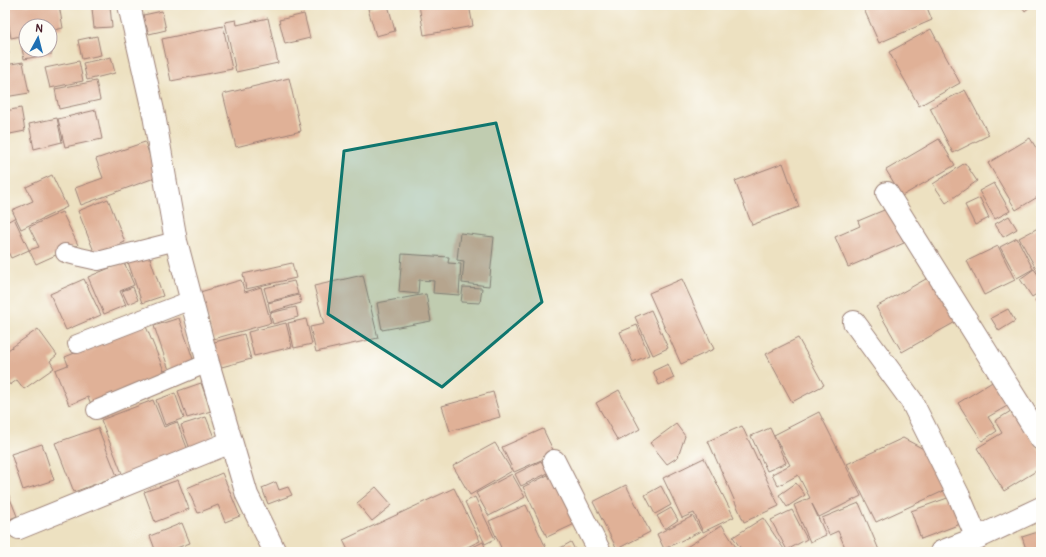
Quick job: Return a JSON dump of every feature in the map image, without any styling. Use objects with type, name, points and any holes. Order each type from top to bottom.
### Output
[{"type":"street","points":[[129,5],[154,115],[176,242],[191,300],[246,495],[275,552]]},
{"type":"street","points":[[887,193],[1041,438]]},
{"type":"street","points":[[854,322],[911,400],[959,496],[977,538]]},
{"type":"street","points":[[19,528],[231,442]]},
{"type":"street","points":[[554,461],[600,552]]},
{"type":"street","points":[[941,552],[977,538],[1041,508]]},
{"type":"lane","points":[[65,252],[98,261],[176,242]]},
{"type":"lane","points":[[77,344],[191,300]]},
{"type":"lane","points":[[96,410],[208,363]]},
{"type":"highlighted area","points":[[496,123],[542,302],[442,387],[328,314],[344,151]]},
{"type":"building","points":[[5,5],[59,5],[63,28],[58,29],[58,18],[18,18],[18,37],[11,38]]},
{"type":"building","points":[[388,5],[395,31],[376,36],[368,9]]},
{"type":"building","points":[[419,5],[469,5],[473,26],[424,35]]},
{"type":"building","points":[[862,5],[926,5],[932,20],[879,43]]},
{"type":"building","points":[[1021,5],[1032,5],[1025,11]]},
{"type":"building","points":[[110,6],[112,27],[94,28],[92,8]]},
{"type":"building","points":[[162,11],[166,30],[149,34],[146,25],[141,26],[139,16]]},
{"type":"building","points":[[304,14],[310,38],[285,44],[279,20]]},
{"type":"building","points":[[268,18],[278,63],[236,72],[225,22],[236,20],[237,25]]},
{"type":"building","points":[[223,26],[232,69],[171,81],[162,39]]},
{"type":"building","points":[[931,29],[960,83],[919,106],[889,52]]},
{"type":"building","points":[[5,33],[9,54],[5,54]]},
{"type":"building","points":[[97,36],[101,55],[82,59],[78,40]]},
{"type":"building","points":[[111,57],[115,73],[87,80],[83,63]]},
{"type":"building","points":[[79,61],[83,81],[50,88],[45,68]]},
{"type":"building","points":[[23,62],[29,93],[5,97],[5,65]]},
{"type":"building","points":[[289,78],[301,131],[236,147],[223,94]]},
{"type":"building","points":[[96,81],[100,100],[59,109],[55,89]]},
{"type":"building","points":[[965,90],[989,135],[953,153],[930,108]]},
{"type":"building","points":[[21,108],[25,131],[5,135],[5,111]]},
{"type":"building","points":[[96,110],[102,139],[65,147],[58,119]]},
{"type":"building","points":[[57,118],[62,142],[34,149],[29,124]]},
{"type":"building","points":[[1030,138],[1041,156],[1041,195],[1016,210],[988,163]]},
{"type":"building","points":[[939,139],[955,165],[902,196],[886,170]]},
{"type":"building","points":[[145,142],[157,177],[81,205],[75,188],[103,178],[96,159]]},
{"type":"building","points":[[783,163],[799,207],[752,225],[735,181]]},
{"type":"building","points":[[965,163],[977,181],[946,203],[933,184]]},
{"type":"building","points":[[52,175],[67,207],[21,229],[12,210],[33,201],[26,187]]},
{"type":"building","points":[[994,183],[1010,211],[995,219],[979,191]]},
{"type":"building","points":[[980,198],[989,218],[975,225],[965,205]]},
{"type":"building","points":[[108,199],[125,242],[95,254],[78,211]]},
{"type":"building","points":[[889,208],[904,243],[848,267],[835,237],[860,226],[858,221]]},
{"type":"building","points":[[62,212],[78,245],[36,264],[29,250],[39,247],[29,227]]},
{"type":"building","points":[[1009,216],[1017,229],[1003,237],[995,224]]},
{"type":"building","points":[[14,218],[29,250],[11,258],[5,246],[5,223]]},
{"type":"building","points":[[1038,228],[1041,234],[1041,271],[1038,272],[1019,238]]},
{"type":"building","points":[[460,233],[494,237],[489,286],[462,283],[464,261],[457,260]]},
{"type":"building","points":[[1017,238],[1033,269],[1017,278],[1000,247]]},
{"type":"building","points":[[998,246],[1015,280],[984,295],[967,261]]},
{"type":"building","points":[[402,254],[449,257],[448,263],[461,264],[459,295],[433,293],[434,281],[419,280],[418,294],[399,292]]},
{"type":"building","points":[[149,255],[163,296],[142,303],[128,262]]},
{"type":"building","points":[[124,262],[134,285],[120,291],[126,305],[104,314],[88,277]]},
{"type":"building","points":[[292,263],[296,278],[246,289],[243,274]]},
{"type":"building","points":[[1034,269],[1039,276],[1041,275],[1041,291],[1032,297],[1020,279]]},
{"type":"building","points":[[363,275],[378,338],[316,352],[310,327],[324,324],[314,286]]},
{"type":"building","points":[[933,275],[959,320],[902,352],[876,307]]},
{"type":"building","points":[[84,279],[101,315],[66,330],[50,294]]},
{"type":"building","points":[[682,279],[714,349],[681,364],[649,293]]},
{"type":"building","points":[[241,280],[245,292],[261,287],[271,323],[213,339],[200,292]]},
{"type":"building","points":[[294,281],[298,294],[268,302],[264,288]]},
{"type":"building","points":[[133,287],[138,300],[128,304],[122,291]]},
{"type":"building","points":[[463,287],[482,288],[480,303],[461,302]]},
{"type":"building","points":[[426,294],[431,321],[382,330],[377,303]]},
{"type":"building","points":[[299,295],[301,303],[270,312],[268,303]]},
{"type":"building","points":[[1041,296],[1041,309],[1035,300]]},
{"type":"building","points":[[296,307],[298,317],[273,324],[270,313]]},
{"type":"building","points":[[1008,309],[1015,321],[999,331],[991,318]]},
{"type":"building","points":[[651,310],[668,348],[653,355],[635,317]]},
{"type":"building","points":[[179,318],[194,362],[169,370],[154,326]]},
{"type":"building","points":[[306,319],[312,344],[294,348],[288,323]]},
{"type":"building","points":[[286,323],[292,347],[254,356],[248,332]]},
{"type":"building","points":[[145,324],[165,373],[91,404],[88,397],[69,405],[55,370],[68,365],[65,357]]},
{"type":"building","points":[[637,325],[649,355],[633,362],[620,332]]},
{"type":"building","points":[[38,329],[57,355],[50,361],[54,368],[24,389],[17,380],[10,385],[5,378],[5,352]]},
{"type":"building","points":[[244,334],[251,359],[218,368],[211,343]]},
{"type":"building","points":[[798,338],[824,385],[792,402],[766,354]]},
{"type":"building","points":[[668,364],[674,378],[659,385],[653,371]]},
{"type":"building","points":[[994,381],[1009,405],[988,417],[997,431],[982,441],[958,403]]},
{"type":"building","points":[[201,383],[211,411],[187,418],[178,391]]},
{"type":"building","points":[[619,390],[640,429],[618,441],[596,403]]},
{"type":"building","points":[[493,392],[500,417],[450,431],[442,406]]},
{"type":"building","points":[[175,393],[184,418],[165,425],[156,400]]},
{"type":"building","points":[[153,400],[164,427],[177,422],[188,450],[123,476],[101,420]]},
{"type":"building","points":[[1014,409],[1041,453],[1041,468],[1004,491],[977,448],[1002,433],[995,421]]},
{"type":"building","points":[[819,412],[861,496],[819,517],[812,504],[826,535],[810,542],[794,505],[810,498],[798,475],[778,486],[772,474],[790,465],[774,435]]},
{"type":"building","points":[[206,417],[215,440],[190,449],[181,425]]},
{"type":"building","points":[[676,424],[685,436],[678,457],[667,464],[650,443]]},
{"type":"building","points":[[742,426],[779,506],[744,522],[708,441]]},
{"type":"building","points":[[98,428],[117,476],[74,492],[55,443]]},
{"type":"building","points":[[770,428],[786,463],[767,471],[751,436]]},
{"type":"building","points":[[543,429],[555,454],[514,472],[502,447]]},
{"type":"building","points":[[903,438],[931,453],[948,489],[876,522],[847,464]]},
{"type":"building","points":[[495,443],[512,471],[470,495],[453,466]]},
{"type":"building","points":[[42,444],[54,480],[23,490],[11,454]]},
{"type":"building","points":[[704,458],[734,517],[703,532],[694,513],[682,518],[663,478]]},
{"type":"building","points":[[541,461],[548,473],[521,486],[515,474]]},
{"type":"building","points":[[554,472],[579,522],[547,537],[523,487]]},
{"type":"building","points":[[222,473],[240,516],[225,522],[218,505],[198,513],[187,488]]},
{"type":"building","points":[[512,474],[525,497],[489,516],[476,493]]},
{"type":"building","points":[[178,480],[189,509],[155,522],[144,492]]},
{"type":"building","points":[[276,482],[279,490],[288,487],[292,495],[268,504],[262,488]]},
{"type":"building","points":[[796,483],[805,495],[787,507],[779,495]]},
{"type":"building","points":[[626,485],[650,532],[617,549],[593,502]]},
{"type":"building","points":[[5,486],[17,516],[5,521]]},
{"type":"building","points":[[661,486],[671,505],[655,514],[645,495]]},
{"type":"building","points":[[376,487],[392,505],[372,521],[357,503]]},
{"type":"building","points":[[454,488],[480,541],[457,552],[349,552],[343,540]]},
{"type":"building","points":[[953,496],[963,523],[921,539],[911,511]]},
{"type":"building","points":[[475,497],[495,539],[485,544],[465,502]]},
{"type":"building","points":[[859,503],[879,550],[874,552],[847,552],[838,531],[829,535],[822,518]]},
{"type":"building","points":[[526,505],[547,550],[543,552],[503,552],[489,521]]},
{"type":"building","points":[[671,508],[678,520],[665,529],[657,516]]},
{"type":"building","points":[[792,510],[807,539],[787,550],[771,520]]},
{"type":"building","points":[[693,516],[701,531],[664,549],[657,534]]},
{"type":"building","points":[[763,518],[786,552],[743,552],[733,537]]},
{"type":"building","points":[[182,523],[190,543],[166,552],[156,552],[150,536]]},
{"type":"building","points":[[722,525],[739,552],[687,552],[685,548]]},
{"type":"building","points":[[1041,531],[1041,552],[1027,552],[1022,537]]},
{"type":"building","points":[[483,542],[487,552],[463,552]]},
{"type":"building","points":[[571,542],[576,552],[555,552],[555,551]]}]
